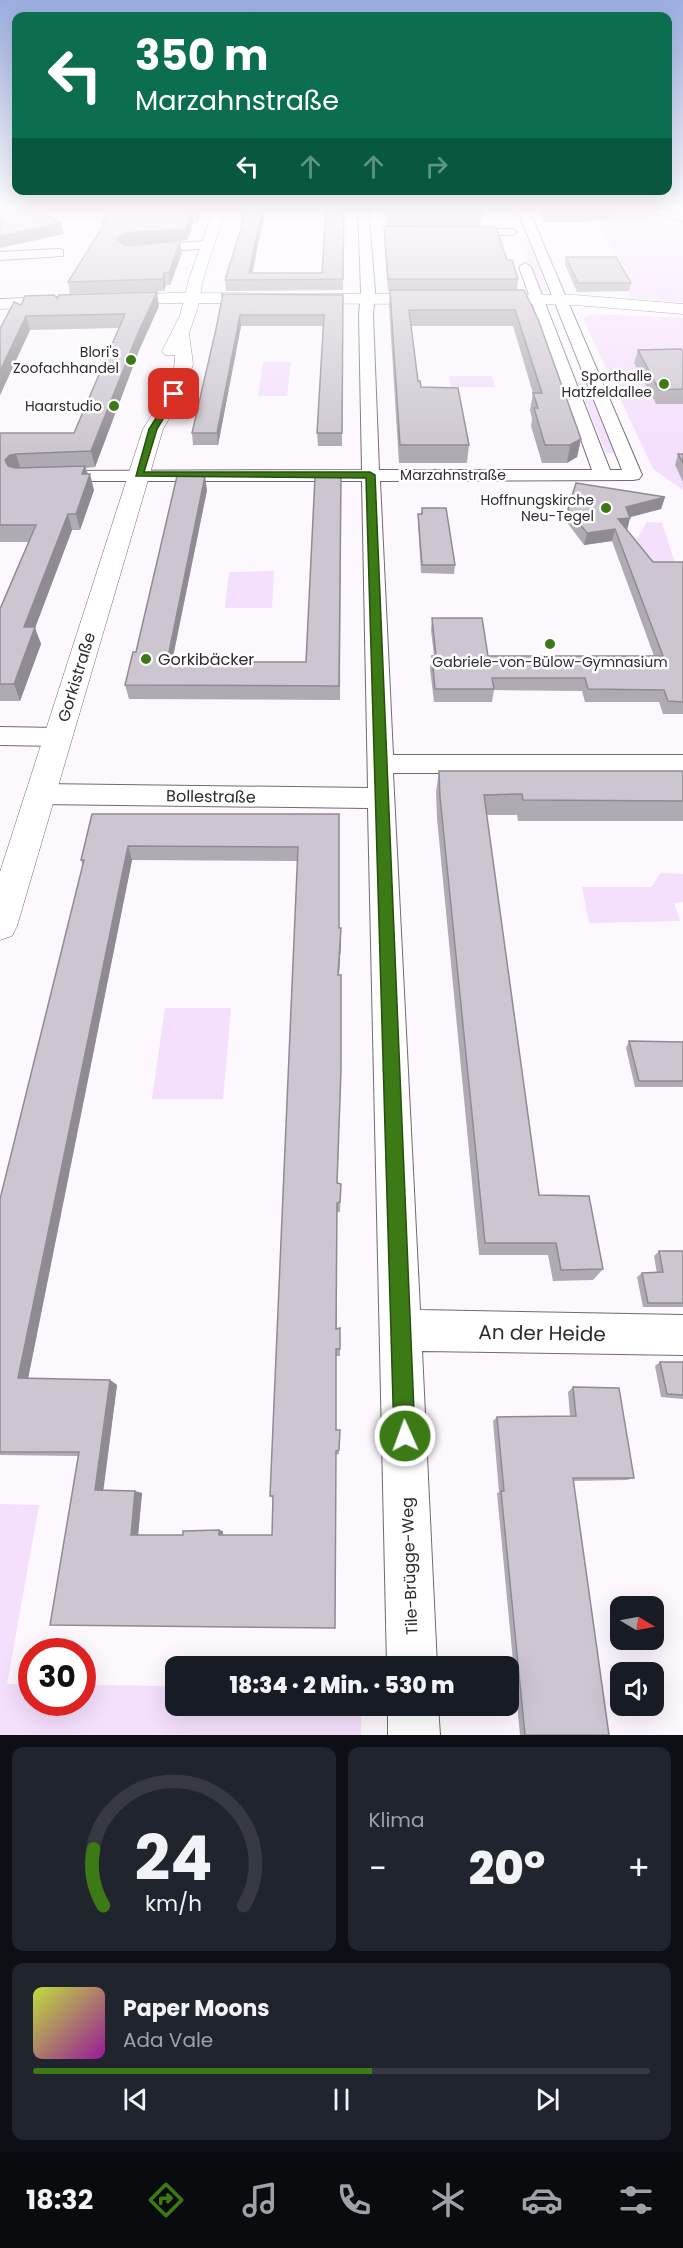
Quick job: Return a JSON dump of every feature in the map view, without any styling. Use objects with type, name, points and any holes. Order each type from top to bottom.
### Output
[{"type":"main road","name":"Gorkistraße","points":[[163,363],[182,334],[196,287]]},
{"type":"main road","points":[[473,304],[561,303],[683,310]]},
{"type":"main road","points":[[0,304],[446,304]]},
{"type":"main road","points":[[0,312],[191,304]]},
{"type":"main road","name":"Gorkistraße","points":[[0,926],[153,429],[174,394],[184,364],[182,334]]},
{"type":"main road","name":"Gorkistraße","points":[[152,400],[153,429]]},
{"type":"street","name":"Tile-Brügge-Weg","points":[[368,287],[366,304],[370,475],[402,1330],[412,1656]]},
{"type":"street","points":[[533,287],[603,475]]},
{"type":"street","points":[[554,287],[561,303]]},
{"type":"street","name":"Marzahnstraße","points":[[33,476],[139,474],[633,475],[561,303]]},
{"type":"street","points":[[0,736],[58,737]]},
{"type":"street","points":[[380,764],[683,764]]},
{"type":"street","name":"Bollestraße","points":[[40,794],[382,798]]},
{"type":"street","name":"An der Heide","points":[[402,1330],[683,1335]]},
{"type":"street","points":[[413,1716],[414,1735]]},
{"type":"shaded area","points":[[538,287],[546,287],[548,292],[540,292]]},
{"type":"shaded area","points":[[628,287],[683,287],[683,302],[629,298]]},
{"type":"shaded area","points":[[590,314],[683,318],[683,490],[653,469],[583,319]]},
{"type":"shaded area","points":[[263,362],[291,362],[287,396],[258,396]]},
{"type":"shaded area","points":[[449,376],[492,376],[495,387],[451,387]]},
{"type":"shaded area","points":[[589,381],[618,453],[606,453],[577,382]]},
{"type":"shaded area","points":[[647,522],[662,523],[678,572],[630,571],[629,552]]},
{"type":"shaded area","points":[[274,571],[272,608],[225,608],[229,572]]},
{"type":"shaded area","points":[[661,873],[683,874],[683,902],[674,903],[680,921],[589,923],[582,887],[651,887]]},
{"type":"shaded area","points":[[165,1008],[231,1008],[223,1099],[152,1099]]},
{"type":"shaded area","points":[[0,1504],[39,1505],[7,1684],[18,1684],[18,1716],[96,1716],[96,1685],[165,1686],[165,1716],[361,1716],[361,1735],[0,1735]]},
{"type":"building","points":[[390,290],[524,290],[538,319],[581,439],[570,445],[545,445],[534,408],[538,408],[533,393],[542,393],[515,310],[409,310],[418,381],[421,387],[458,388],[469,445],[400,445]]},
{"type":"building","points":[[157,292],[138,333],[91,451],[16,454],[10,455],[5,460],[8,466],[16,468],[85,466],[82,474],[90,474],[76,514],[68,514],[24,627],[35,627],[14,684],[0,684],[0,609],[36,525],[0,525],[0,433],[74,433],[125,314],[26,316],[0,371],[0,329],[14,302],[21,305],[25,296],[54,295],[57,298],[59,295]]},
{"type":"building","points":[[223,294],[343,295],[342,433],[317,433],[324,315],[240,315],[217,433],[192,433]]},
{"type":"building","points":[[681,349],[683,351],[683,389],[659,390],[638,350]]},
{"type":"building","points":[[177,476],[205,476],[167,662],[306,662],[315,477],[341,477],[339,686],[125,685],[133,652],[136,652]]},
{"type":"building","points":[[576,483],[665,497],[626,507],[630,518],[618,519],[653,562],[683,562],[683,702],[668,701],[664,690],[588,689],[585,678],[492,678],[494,689],[435,689],[432,656],[436,656],[432,618],[482,618],[488,656],[663,656],[615,529],[587,533],[568,509]]},
{"type":"building","points":[[422,508],[446,508],[455,565],[422,565],[418,514],[422,514]]},
{"type":"building","points":[[439,771],[683,771],[683,801],[523,800],[522,794],[484,795],[539,1195],[589,1196],[603,1269],[561,1270],[556,1243],[485,1243]]},
{"type":"building","points":[[92,814],[339,814],[339,928],[341,928],[338,975],[341,975],[341,1070],[337,1183],[341,1184],[340,1202],[337,1203],[336,1329],[340,1328],[340,1349],[336,1349],[336,1430],[340,1430],[339,1450],[336,1451],[335,1628],[50,1625],[79,1452],[0,1452],[0,1199],[84,860],[81,860]],"holes":[[[128,846],[298,847],[270,1496],[273,1496],[272,1535],[219,1535],[219,1530],[183,1531],[183,1535],[131,1535],[135,1491],[95,1490],[110,1380],[18,1378]]]},
{"type":"building","points":[[629,1041],[683,1042],[683,1081],[639,1081]]},
{"type":"building","points":[[659,1251],[683,1251],[683,1303],[648,1303],[642,1273],[663,1272]]},
{"type":"building","points":[[660,1362],[683,1362],[683,1395],[667,1394]]},
{"type":"building","points":[[573,1387],[619,1388],[634,1478],[573,1478],[609,1735],[525,1735],[501,1491],[504,1491],[497,1417],[576,1416]]},
{"type":"place","name":"Blori's Zoofachhandel","points":[[131,360]]},
{"type":"place","name":"Sporthalle Hatzfeldallee","points":[[664,384]]},
{"type":"place","name":"Haarstudio","points":[[114,406]]},
{"type":"place","name":"Hoffnungskirche Neu-Tegel","points":[[606,508]]},
{"type":"place","name":"Gabriele-von-Bülow-Gymnasium","points":[[550,644]]},
{"type":"place","name":"Gorkibäcker","points":[[146,659]]},
{"type":"route","points":[[174,394],[153,429],[139,474],[370,475],[405,1436]]}]
